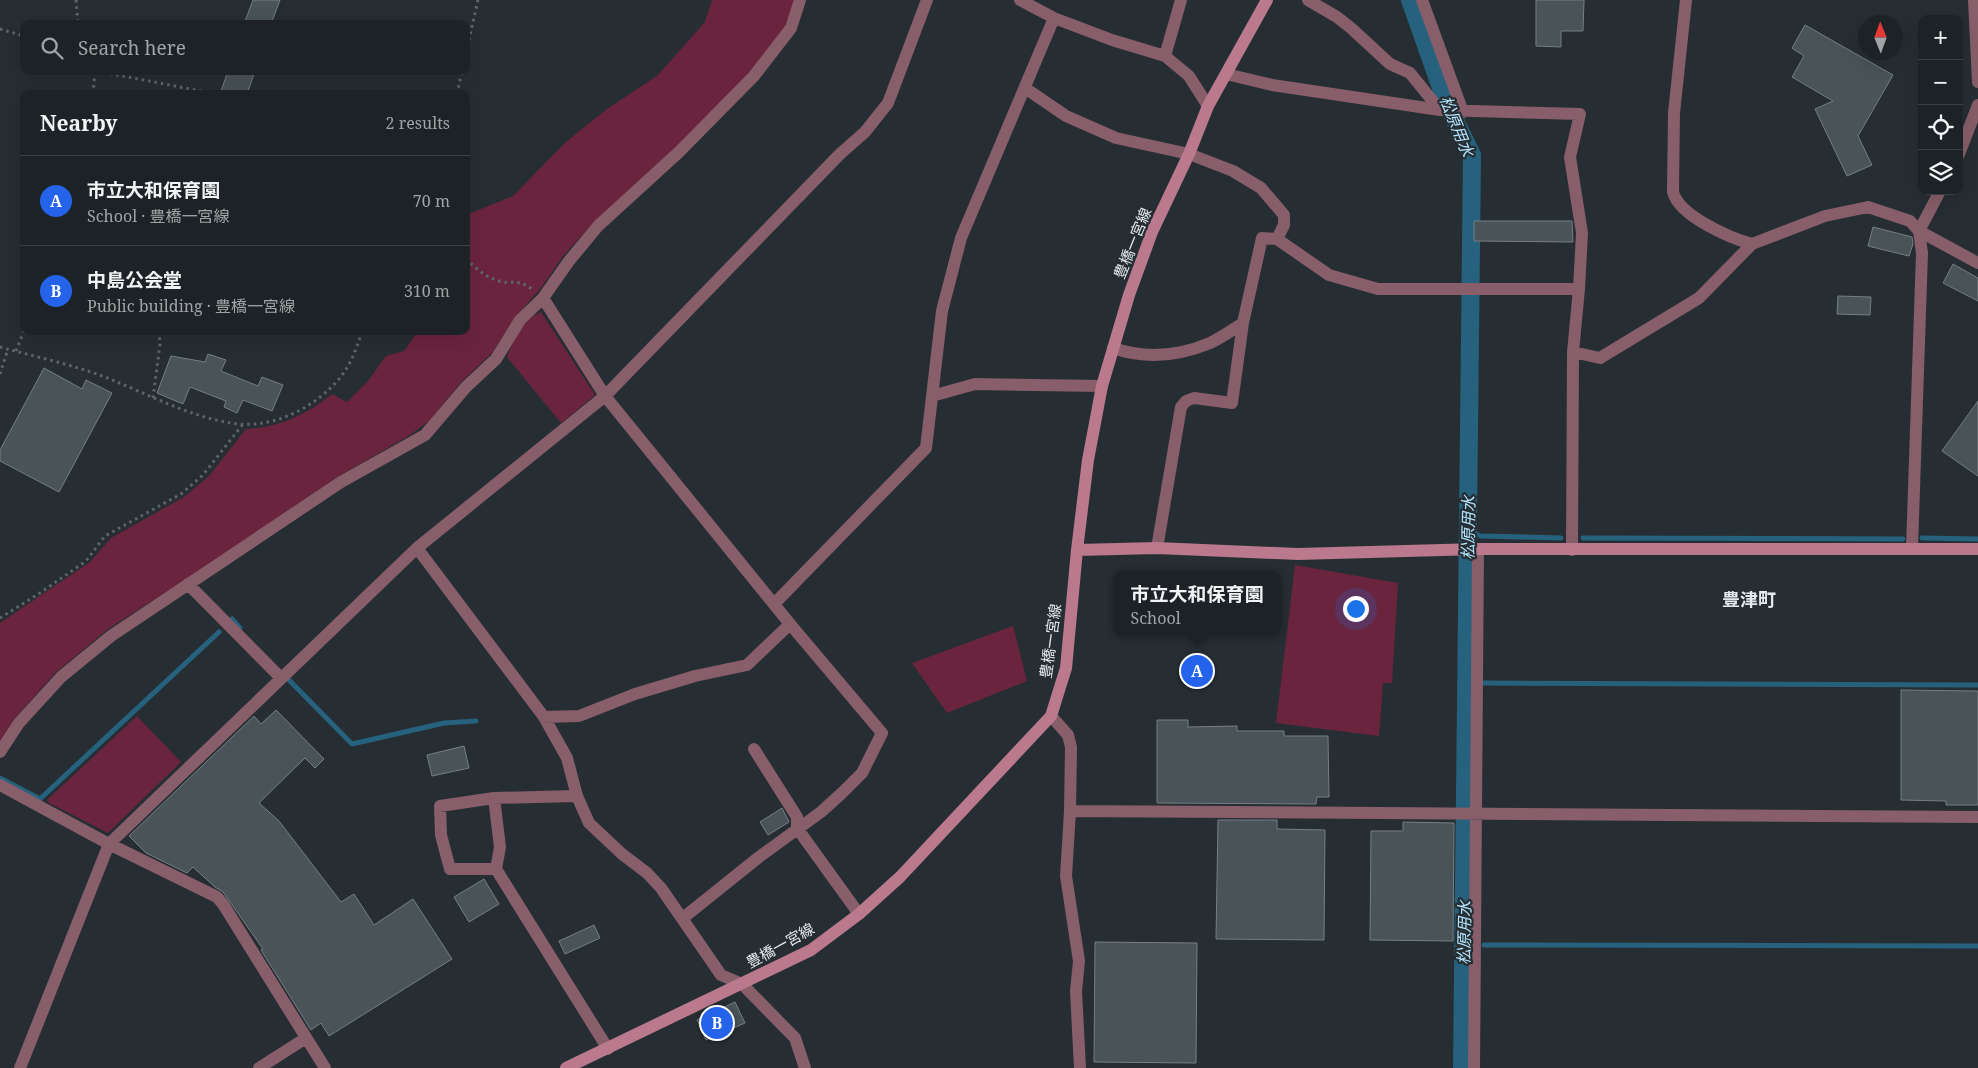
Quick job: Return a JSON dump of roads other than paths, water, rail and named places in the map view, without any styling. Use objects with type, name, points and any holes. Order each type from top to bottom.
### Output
[{"type":"main road","name":"豊橋一宮線","points":[[566,1068],[810,950],[859,914],[900,877],[1051,716],[1066,668],[1088,460],[1102,386],[1113,348],[1152,232],[1189,154],[1208,106],[1268,0]]},
{"type":"main road","points":[[1077,550],[1157,548],[1298,554],[1478,549],[1978,549]]},
{"type":"street","points":[[0,752],[19,723],[61,677],[111,636],[341,482],[425,435],[466,387],[496,359],[520,320],[543,298],[569,261],[598,226],[679,152],[754,76],[791,28],[800,0]]},
{"type":"street","points":[[20,1068],[109,844],[417,548],[605,396],[840,154],[871,125],[888,104],[927,0]]},
{"type":"street","points":[[1020,0],[1054,18],[1112,40],[1165,56],[1189,76],[1208,106]]},
{"type":"street","points":[[1165,56],[1181,0]]},
{"type":"street","points":[[1308,0],[1352,28],[1390,64],[1410,73],[1441,110]]},
{"type":"street","points":[[1422,0],[1462,112]]},
{"type":"street","points":[[1686,0],[1674,113],[1673,192],[1675,200],[1715,230],[1736,240],[1752,244]]},
{"type":"street","points":[[1974,0],[1978,82]]},
{"type":"street","points":[[775,603],[926,448],[942,311],[961,238],[1054,18]]},
{"type":"street","points":[[1226,74],[1272,85],[1441,110],[1580,114],[1570,157],[1582,233],[1580,289],[1573,352],[1572,550]]},
{"type":"street","points":[[1025,88],[1066,116],[1116,138],[1189,154],[1233,171],[1261,188],[1284,216],[1284,225],[1277,239]]},
{"type":"street","points":[[1961,150],[1978,105]]},
{"type":"street","points":[[1912,548],[1922,253],[1919,231],[1938,195]]},
{"type":"street","points":[[1573,352],[1600,358],[1699,298],[1752,244],[1825,216],[1868,208],[1910,221],[1919,231],[1978,263]]},
{"type":"street","points":[[1157,548],[1182,407],[1186,401],[1194,398],[1232,403],[1244,323],[1262,238],[1277,239],[1329,275],[1378,289],[1580,289]]},
{"type":"street","points":[[543,298],[605,396],[775,603],[790,624],[882,733],[862,773],[821,812],[797,828],[683,918]]},
{"type":"street","points":[[1113,348],[1130,354],[1157,356],[1184,352],[1210,343],[1244,323]]},
{"type":"street","points":[[932,396],[975,384],[1102,386]]},
{"type":"street","points":[[417,548],[544,717],[567,758],[577,796],[589,823],[610,844],[647,873],[661,888],[721,975],[742,984],[795,1038],[805,1068]]},
{"type":"street","points":[[1474,1068],[1478,549]]},
{"type":"street","points":[[188,584],[281,678]]},
{"type":"street","points":[[544,717],[579,716],[635,694],[695,676],[746,665],[790,624]]},
{"type":"street","points":[[1051,716],[1068,734],[1071,747],[1066,876],[1079,961],[1076,991],[1080,1068]]},
{"type":"street","points":[[754,749],[797,817],[797,828],[859,914]]},
{"type":"street","points":[[0,785],[109,844],[217,898],[223,904],[325,1068]]},
{"type":"street","points":[[496,869],[450,868],[441,835],[440,806],[494,798],[577,796]]},
{"type":"street","points":[[494,798],[500,847],[496,869],[608,1049]]},
{"type":"street","points":[[1070,811],[1978,816]]},
{"type":"street","points":[[259,1068],[306,1038]]},
{"type":"waterway","name":"松原用水","points":[[1410,0],[1446,102],[1472,155],[1462,1068]]},
{"type":"waterway","points":[[1467,531],[1481,536],[1561,538]]},
{"type":"waterway","points":[[1583,538],[1903,539]]},
{"type":"waterway","points":[[1922,538],[1978,539]]},
{"type":"waterway","points":[[232,619],[240,628]]},
{"type":"waterway","points":[[0,778],[40,799],[219,632]]},
{"type":"waterway","points":[[285,676],[352,744],[444,723],[476,721]]},
{"type":"waterway","points":[[1484,683],[1978,685]]},
{"type":"waterway","points":[[1484,945],[1978,946]]},
{"type":"place","name":"市立大和保育園","points":[[1197,671]]},
{"type":"place","name":"中島公会堂","points":[[717,1023]]},
{"type":"district","name":"豊津町","points":[[1749,599]]}]
